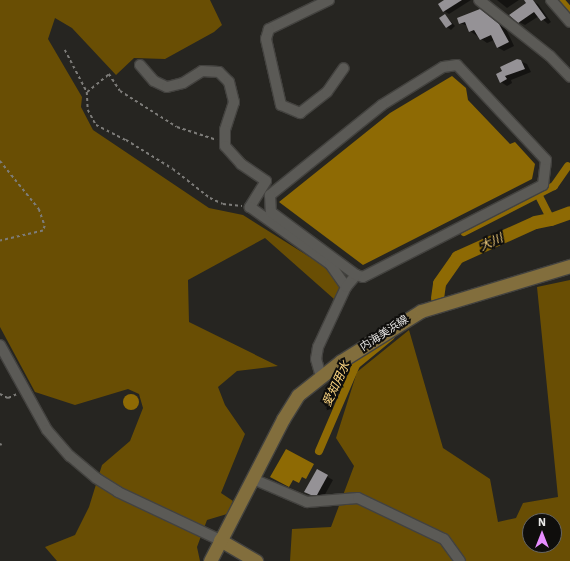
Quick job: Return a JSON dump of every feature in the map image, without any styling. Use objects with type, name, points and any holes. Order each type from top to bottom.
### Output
[{"type":"main road","name":"内海美浜線","points":[[210,561],[283,418],[298,395],[321,376],[403,319],[420,311],[570,266]]},
{"type":"main road","points":[[220,540],[256,561]]},
{"type":"street","points":[[329,0],[269,28],[266,39],[281,105],[300,113],[327,92],[344,68]]},
{"type":"street","points":[[479,0],[550,56],[570,77]]},
{"type":"street","points":[[551,0],[570,22]]},
{"type":"street","points":[[140,65],[154,81],[167,87],[183,83],[202,72],[219,72],[229,82],[234,102],[225,130],[225,146],[241,164],[266,181],[250,207],[330,264],[346,288]]},
{"type":"street","points":[[456,65],[546,160],[543,185],[363,277],[356,275],[271,212],[270,195],[382,105],[443,67],[456,65]]},
{"type":"street","points":[[321,376],[316,359],[318,347],[346,288],[356,275]]},
{"type":"street","points":[[0,345],[47,430],[70,456],[96,478],[118,492],[220,540]]},
{"type":"street","points":[[253,478],[307,502],[358,498],[444,539],[460,561]]},
{"type":"path","points":[[65,50],[86,92],[88,110],[96,125],[126,140],[173,169],[210,198],[223,204],[250,207]]},
{"type":"path","points":[[86,92],[109,74],[120,91],[178,127],[217,140],[225,146]]},
{"type":"path","points":[[0,161],[38,209],[45,226],[43,231],[0,241]]},
{"type":"path","points":[[0,394],[8,398],[24,390]]},
{"type":"shaded area","points":[[0,0],[210,0],[222,25],[214,32],[165,59],[134,58],[116,75],[72,28],[55,18],[48,39],[82,97],[81,107],[93,130],[209,208],[243,215],[324,266],[341,287],[334,299],[265,238],[188,280],[189,322],[278,366],[237,371],[218,387],[225,405],[245,434],[221,493],[233,501],[227,514],[207,520],[197,547],[200,561],[57,561],[45,547],[75,535],[89,507],[102,465],[130,441],[143,408],[139,394],[128,389],[75,405],[35,392],[0,327]]},
{"type":"shaded area","points":[[452,76],[466,88],[468,100],[510,144],[515,142],[535,164],[532,179],[363,265],[279,202],[390,113]]},
{"type":"shaded area","points":[[570,280],[570,561],[290,561],[292,529],[331,527],[354,466],[336,438],[357,372],[409,330],[443,448],[490,479],[498,522],[516,518],[523,503],[558,497],[537,287]]},
{"type":"shaded area","points":[[131,394],[137,396],[139,402],[137,408],[131,410],[125,408],[123,402],[125,396]]},
{"type":"shaded area","points":[[286,449],[314,464],[306,479],[302,477],[299,483],[293,480],[289,487],[270,477]]},
{"type":"building","points":[[444,0],[462,0],[443,12],[438,4]]},
{"type":"building","points":[[524,0],[533,0],[546,18],[541,21],[534,12],[518,23],[509,15],[526,3]]},
{"type":"building","points":[[480,9],[499,24],[509,42],[497,48],[491,35],[480,40],[474,30],[469,32],[465,22],[459,24],[457,18]]},
{"type":"building","points":[[445,14],[452,24],[446,28],[439,18]]},
{"type":"building","points":[[517,59],[521,60],[525,69],[505,76],[507,79],[500,83],[496,74],[502,71],[500,67]]},
{"type":"building","points":[[317,469],[328,475],[317,495],[311,495],[304,492]]},
{"type":"waterway","name":"愛知用水","points":[[560,0],[570,11]]},
{"type":"waterway","name":"愛知用水","points":[[464,232],[554,186],[568,166]]},
{"type":"waterway","name":"愛知用水","points":[[538,194],[551,219]]},
{"type":"waterway","name":"大川","points":[[437,298],[439,283],[457,257],[535,222],[551,219],[570,212]]},
{"type":"waterway","name":"愛知用水","points":[[319,451],[356,365],[391,336]]}]
